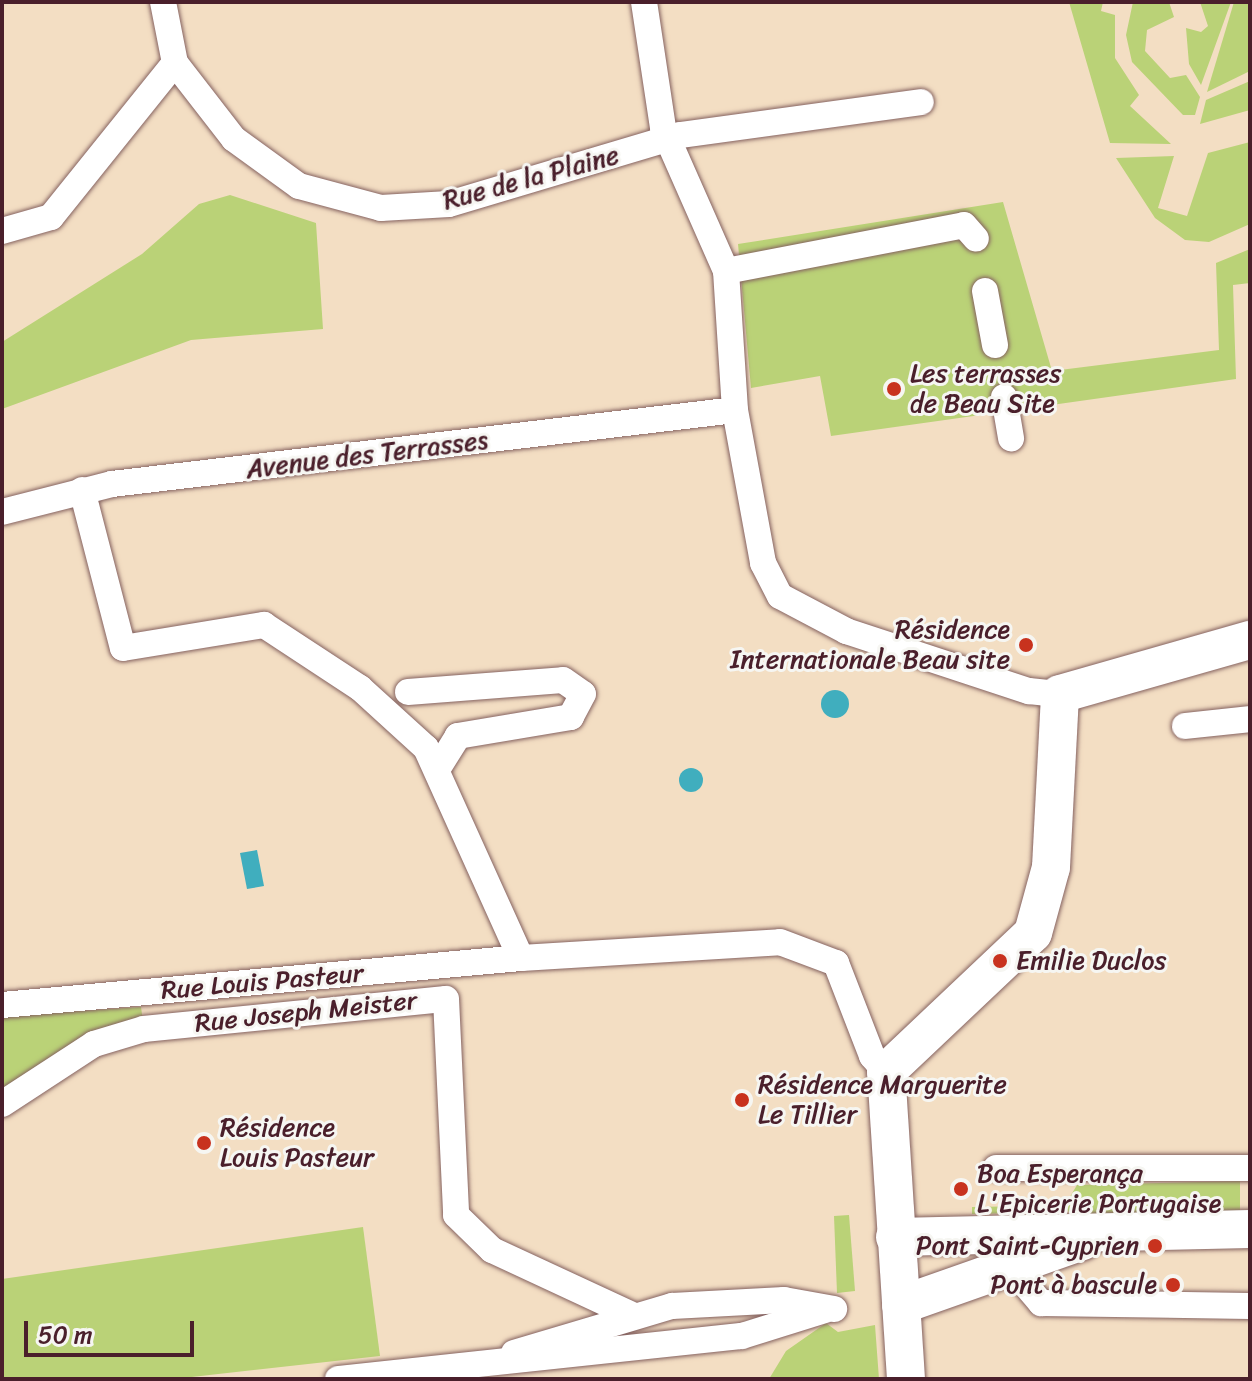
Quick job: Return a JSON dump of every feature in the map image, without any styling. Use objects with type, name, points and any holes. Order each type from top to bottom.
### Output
[{"type":"street","name":"Rue de la Plaine","points":[[163,2],[175,63],[234,139],[265,166],[339,201],[381,208],[449,204],[669,138],[921,102]]},
{"type":"street","points":[[644,2],[647,56],[669,138],[726,271],[735,410],[763,563],[788,603],[846,631],[1029,691],[1060,694],[1250,640]]},
{"type":"street","points":[[2,231],[38,224],[57,211],[175,63]]},
{"type":"street","points":[[726,271],[964,225],[976,239]]},
{"type":"street","points":[[985,291],[995,345]]},
{"type":"street","points":[[1004,397],[1011,438]]},
{"type":"street","name":"Avenue des Terrasses","points":[[2,512],[82,490],[735,410]]},
{"type":"street","points":[[82,490],[123,648],[264,625],[360,688],[431,758],[521,958]]},
{"type":"street","points":[[408,692],[563,680],[583,694],[571,717],[458,736],[431,758]]},
{"type":"street","points":[[906,1379],[886,1072],[1033,933],[1051,867],[1060,694]]},
{"type":"street","points":[[1185,726],[1249,717]]},
{"type":"street","name":"Rue Louis Pasteur","points":[[2,1005],[521,958],[802,946],[845,976],[872,1056],[886,1072]]},
{"type":"street","name":"Rue Joseph Meister","points":[[2,1104],[94,1044],[144,1029],[446,999],[456,1215],[492,1250],[634,1316]]},
{"type":"street","points":[[996,1168],[1250,1168]]},
{"type":"street","points":[[901,1305],[1007,1251],[1113,1230],[1250,1229]]},
{"type":"street","points":[[895,1237],[1007,1251],[1041,1303],[1072,1308],[1250,1306]]},
{"type":"street","points":[[338,1379],[742,1336],[831,1309],[768,1300],[634,1316],[483,1363]]},
{"type":"green space","points":[[1069,2],[1103,2],[1101,11],[1115,15],[1115,58],[1139,95],[1130,106],[1171,144],[1110,143]]},
{"type":"green space","points":[[1133,2],[1169,2],[1174,17],[1147,30],[1145,51],[1170,78],[1186,75],[1200,97],[1195,115],[1183,115],[1132,62],[1126,35]]},
{"type":"green space","points":[[1200,2],[1231,2],[1201,85],[1189,64],[1186,28],[1201,32],[1208,26]]},
{"type":"green space","points":[[1234,2],[1250,2],[1250,71],[1207,92]]},
{"type":"green space","points":[[1250,81],[1250,110],[1200,124],[1206,100]]},
{"type":"green space","points":[[1250,142],[1250,224],[1209,242],[1185,240],[1155,218],[1116,158],[1174,156],[1158,208],[1187,216],[1208,153]]},
{"type":"green space","points":[[230,195],[316,223],[323,329],[191,340],[2,409],[2,342],[142,254],[199,204]]},
{"type":"green space","points":[[1003,202],[1052,371],[1219,350],[1216,263],[1250,249],[1250,283],[1233,285],[1236,379],[831,436],[820,376],[751,388],[738,244]]},
{"type":"green space","points":[[141,1007],[144,1029],[2,1104],[2,1016]]},
{"type":"green space","points":[[1240,1181],[1240,1212],[1072,1215],[1064,1207],[1077,1185]]},
{"type":"green space","points":[[1040,1206],[1023,1213],[972,1214],[972,1207]]},
{"type":"green space","points":[[849,1215],[855,1291],[837,1293],[834,1216]]},
{"type":"green space","points":[[363,1227],[380,1356],[174,1379],[2,1379],[2,1279]]},
{"type":"green space","points":[[826,1323],[838,1332],[875,1325],[879,1379],[769,1379],[786,1351]]},
{"type":"water","points":[[835,690],[845,694],[849,704],[845,714],[835,718],[825,714],[821,704],[825,694]]},
{"type":"water","points":[[691,768],[702,775],[703,780],[696,791],[691,792],[680,785],[679,780],[686,769]]},
{"type":"water","points":[[257,850],[264,886],[247,889],[240,853]]},
{"type":"place","name":"Les terrasses de Beau Site","points":[[894,389]]},
{"type":"place","name":"Résidence Internationale Beau site","points":[[1026,645]]},
{"type":"place","name":"Emilie Duclos","points":[[1000,961]]},
{"type":"place","name":"Résidence Marguerite Le Tillier","points":[[742,1100]]},
{"type":"place","name":"Résidence Louis Pasteur","points":[[204,1143]]},
{"type":"place","name":"Boa Esperança L'Epicerie Portugaise","points":[[961,1189]]},
{"type":"place","name":"Pont Saint-Cyprien","points":[[1155,1246]]},
{"type":"place","name":"Pont à bascule","points":[[1173,1285]]}]
